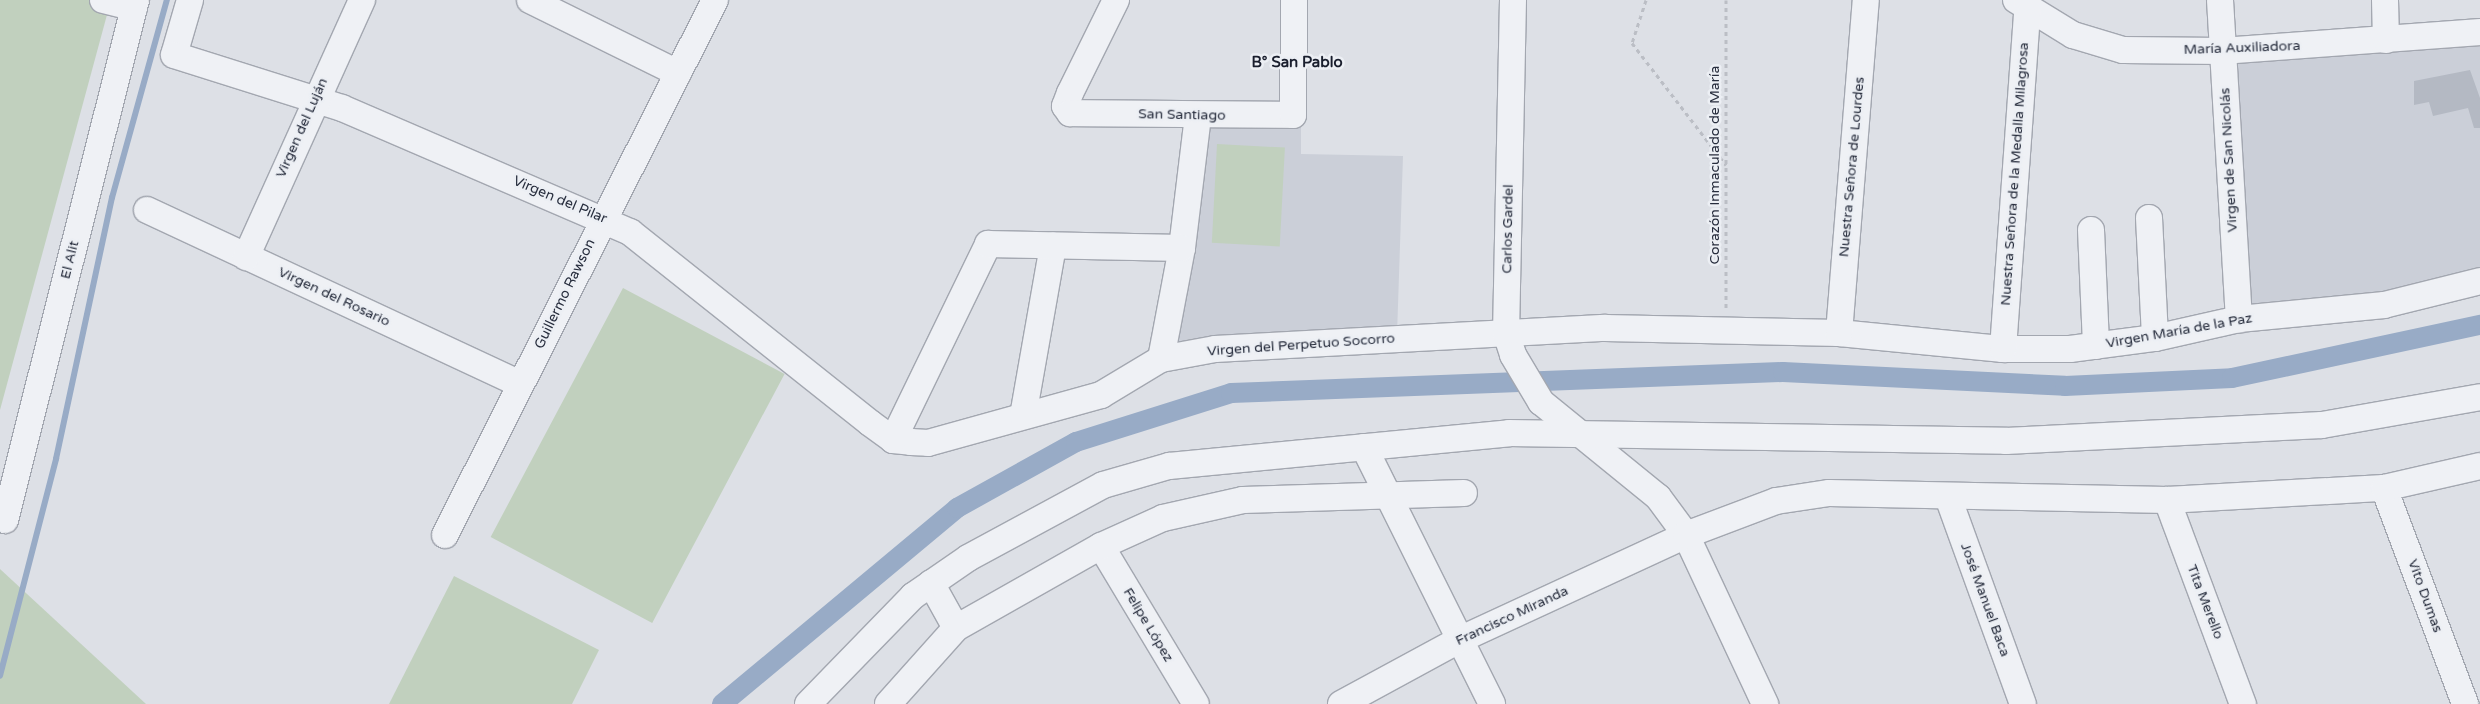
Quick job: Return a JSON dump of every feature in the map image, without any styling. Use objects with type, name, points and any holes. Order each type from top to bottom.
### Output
[{"type":"street","points":[[103,0],[135,4]]},
{"type":"street","name":"Virgen del Pilar","points":[[190,0],[174,55],[314,98],[603,218],[630,232],[893,440]]},
{"type":"street","name":"Virgen del Luján","points":[[246,257],[314,98],[362,0]]},
{"type":"street","points":[[530,0],[678,74]]},
{"type":"street","name":"Guillermo Rawson","points":[[445,535],[603,218],[715,0]]},
{"type":"street","name":"San Santiago","points":[[1116,0],[1070,93],[1066,106],[1070,113],[1198,116],[1293,115],[1294,0]]},
{"type":"street","name":"Carlos Gardel","points":[[1513,0],[1506,333],[1526,381],[1541,402],[1576,434],[1658,497],[1686,535],[1765,704]]},
{"type":"street","name":"Nuestra Señora de Lourdes","points":[[1839,333],[1866,0]]},
{"type":"street","name":"Virgen de San Nicolás","points":[[2220,0],[2239,319]]},
{"type":"street","points":[[2385,0],[2386,40]]},
{"type":"street","name":"María Auxiliadora","points":[[2024,3],[2073,35],[2123,50],[2222,51],[2480,32]]},
{"type":"street","name":"Nuestra Señora de la Medalla Milagrosa","points":[[2003,349],[2024,3]]},
{"type":"street","name":"El Alit","points":[[5,520],[135,4]]},
{"type":"street","points":[[1161,359],[1182,248],[1198,116]]},
{"type":"street","name":"Virgen del Rosario","points":[[147,210],[520,384]]},
{"type":"street","points":[[2149,218],[2155,338]]},
{"type":"street","points":[[2091,230],[2096,346]]},
{"type":"street","points":[[893,440],[988,244],[1182,248]]},
{"type":"street","points":[[1023,416],[1053,246]]},
{"type":"street","name":"Virgen María de la Paz","points":[[1726,330],[1839,333],[2003,349],[2096,346],[2155,338],[2239,319],[2384,305],[2480,281]]},
{"type":"street","name":"Virgen del Perpetuo Socorro","points":[[893,440],[928,444],[1101,395],[1161,359],[1215,349],[1605,328],[1726,330]]},
{"type":"street","points":[[808,704],[874,634],[931,584],[1053,509],[1103,485],[1169,466],[1509,433],[2006,441],[2322,425],[2480,396]]},
{"type":"street","points":[[1364,447],[1492,704]]},
{"type":"street","name":"Francisco Miranda","points":[[1341,704],[1459,640],[1686,535],[1776,501],[1820,494],[2167,500],[2384,488],[2480,466]]},
{"type":"street","name":"Vito Dumas","points":[[2384,488],[2465,700]]},
{"type":"street","points":[[890,703],[956,628],[1101,546],[1163,518],[1243,500],[1464,493]]},
{"type":"street","name":"José Manuel Baca","points":[[1948,496],[2023,704]]},
{"type":"street","name":"Tita Merello","points":[[2167,500],[2243,704]]},
{"type":"street","name":"Felipe López","points":[[1101,546],[1196,704]]},
{"type":"street","points":[[931,584],[956,628]]},
{"type":"path","points":[[1646,0],[1632,42],[1726,166]]},
{"type":"path","name":"Corazón Inmaculado de María","points":[[1726,0],[1726,330]]},
{"type":"shaded area","points":[[2480,33],[2480,280],[2239,318],[2223,52]]},
{"type":"shaded area","points":[[1301,118],[1301,154],[1403,156],[1397,335],[1170,352],[1201,121]]},
{"type":"green space","points":[[0,0],[111,0],[0,410]]},
{"type":"green space","points":[[1217,144],[1285,148],[1280,246],[1212,243]]},
{"type":"green space","points":[[623,288],[785,374],[652,623],[491,537]]},
{"type":"green space","points":[[0,569],[146,704],[0,704]]},
{"type":"green space","points":[[454,576],[599,650],[572,704],[389,704]]},
{"type":"building","points":[[2470,70],[2480,98],[2480,128],[2474,128],[2468,108],[2433,116],[2429,102],[2414,105],[2414,81]]},
{"type":"waterway","points":[[0,676],[56,459],[112,198],[167,0]]},
{"type":"waterway","points":[[722,704],[957,508],[1076,442],[1231,393],[1783,372],[2065,386],[2232,378],[2480,325]]},
{"type":"district","name":"B° San Pablo","points":[[1297,63]]}]
